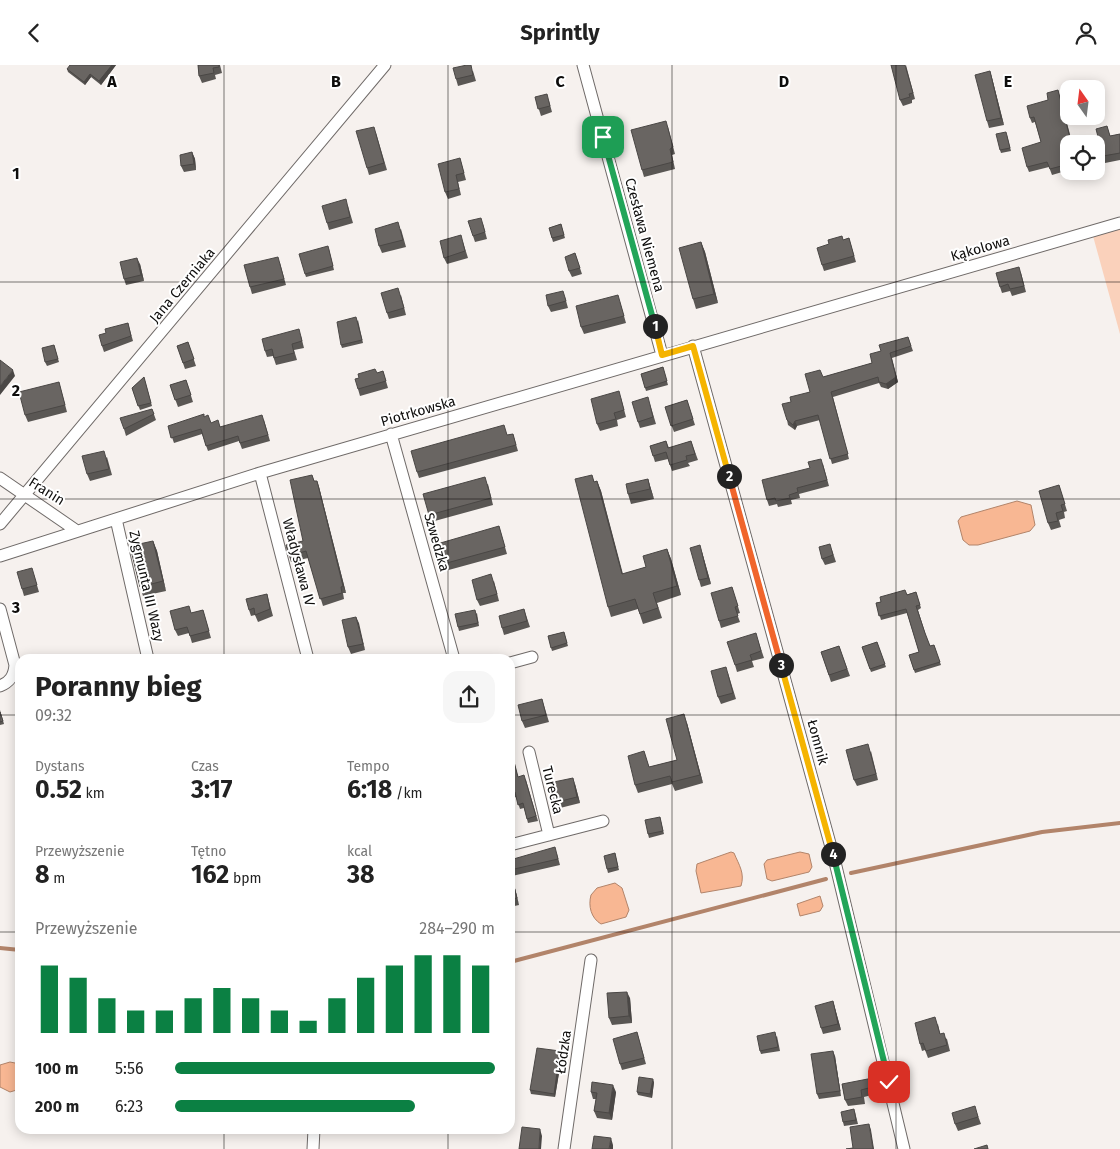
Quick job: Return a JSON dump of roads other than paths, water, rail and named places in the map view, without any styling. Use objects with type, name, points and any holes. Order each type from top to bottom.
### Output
[{"type":"street","name":"Jana Czerniaka","points":[[0,524],[385,65]]},
{"type":"street","name":"Czesława Niemena","points":[[583,65],[662,355]]},
{"type":"street","name":"Kąkolowa","points":[[848,301],[1120,223]]},
{"type":"street","name":"Piotrkowska","points":[[0,556],[260,473],[848,301]]},
{"type":"street","name":"Łomnik","points":[[693,346],[834,857],[904,1149]]},
{"type":"street","name":"Szwedzka","points":[[391,434],[453,654]]},
{"type":"street","name":"Władysława IV","points":[[260,473],[307,654]]},
{"type":"street","name":"Franin","points":[[0,477],[24,496],[64,520],[77,531]]},
{"type":"street","name":"Zygmunta III Wazy","points":[[116,519],[147,654]]},
{"type":"street","points":[[0,609],[15,665],[14,674],[7,683],[0,686]]},
{"type":"street","points":[[515,662],[532,657]]},
{"type":"street","name":"Turecka","points":[[528,752],[549,835]]},
{"type":"street","name":"Turecka","points":[[515,844],[603,821]]},
{"type":"street","name":"Łódzka","points":[[564,1149],[591,960]]},
{"type":"street","points":[[313,1149],[314,1134]]},
{"type":"waterway","points":[[851,873],[1042,832],[1120,823]]},
{"type":"waterway","points":[[515,961],[826,879]]},
{"type":"waterway","points":[[0,948],[15,950]]}]
